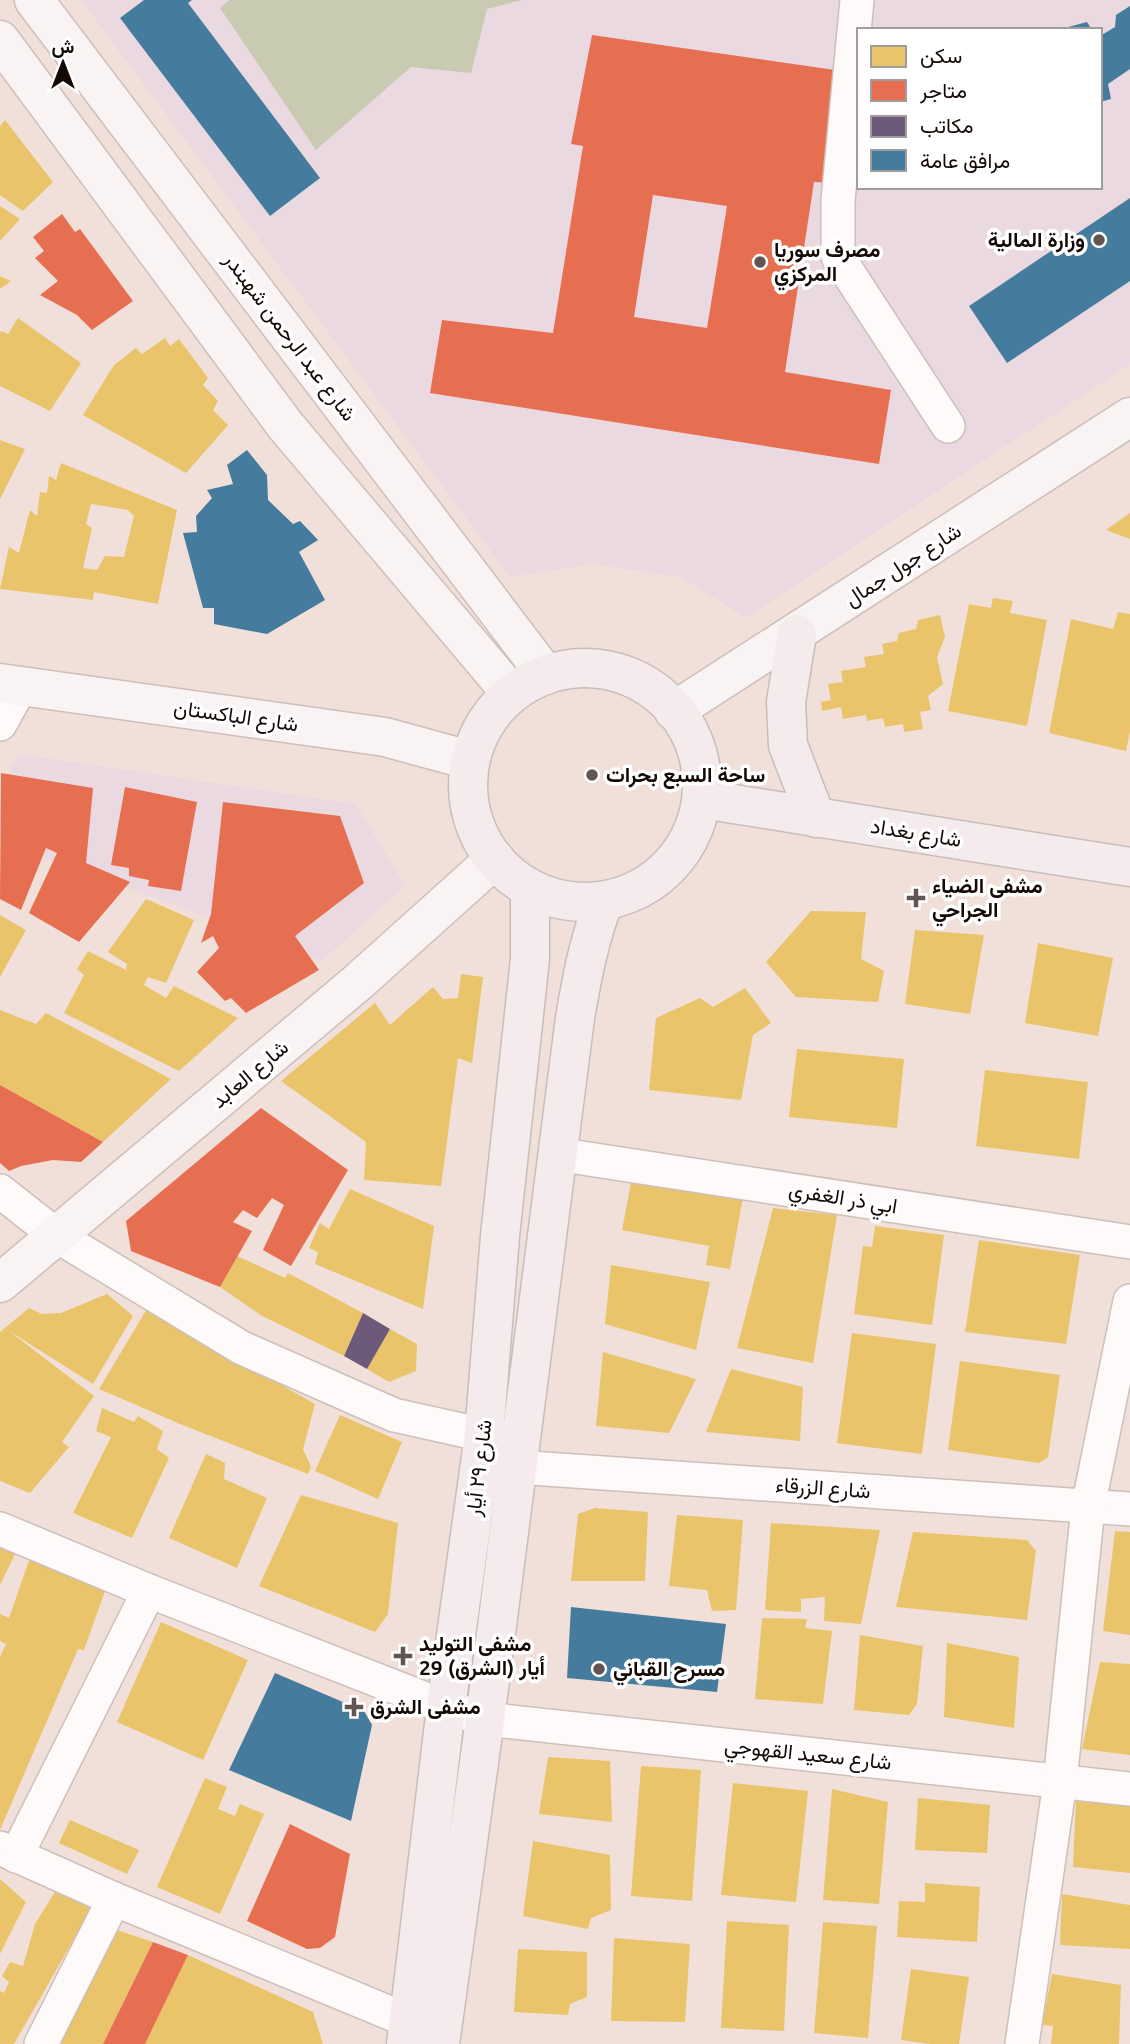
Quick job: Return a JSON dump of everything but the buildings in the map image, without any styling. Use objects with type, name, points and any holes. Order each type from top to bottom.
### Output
[{"type":"main road","name":"شارع عبد الرحمن شهبندر","points":[[34,0],[546,675]]},
{"type":"main road","points":[[5,59],[285,425],[511,693]]},
{"type":"main road","name":"شارع جول جمال","points":[[674,711],[1130,417]]},
{"type":"main road","points":[[797,634],[786,702],[788,746],[816,818]]},
{"type":"main road","points":[[584,668],[624,674],[659,693],[685,723],[700,760],[702,799],[692,835],[670,867],[640,889],[604,901],[566,901],[530,890],[500,867],[479,836],[468,800],[470,760],[484,724],[511,693],[546,675],[584,668]]},
{"type":"main road","name":"شارع الباكستان","points":[[11,685],[385,737],[470,760]]},
{"type":"main road","name":"شارع بغداد","points":[[702,799],[1130,867]]},
{"type":"main road","name":"شارع العابد","points":[[0,1283],[357,983],[495,859]]},
{"type":"main road","name":"شارع ٢٩ أيار","points":[[407,2032],[446,1707],[484,1435],[500,1236],[530,959],[530,890]]},
{"type":"main road","name":"شارع ٢٩ أيار","points":[[440,2044],[485,1719],[556,1154],[584,963],[592,931],[604,901]]},
{"type":"street","points":[[857,0],[838,200],[838,257],[948,426]]},
{"type":"street","points":[[0,724],[11,685]]},
{"type":"street","name":"ابي ذر الغفري","points":[[556,1154],[1130,1242]]},
{"type":"street","points":[[0,1191],[57,1236],[242,1348],[394,1415],[484,1435]]},
{"type":"street","points":[[1022,2044],[1060,1782],[1088,1507],[1130,1301]]},
{"type":"street","name":"شارع الزرقاء","points":[[516,1467],[1130,1509]]},
{"type":"street","name":"شارع سعيد القهوجي","points":[[0,1529],[149,1591],[446,1707],[485,1719],[1130,1789]]},
{"type":"street","points":[[149,1591],[8,1852],[407,2032]]},
{"type":"street","points":[[41,2044],[114,1899]]},
{"type":"shaded area","points":[[81,0],[1130,0],[1130,364],[746,618],[680,577],[592,564],[510,577]]},
{"type":"shaded area","points":[[19,754],[356,804],[405,886],[322,961],[0,840],[0,787]]},
{"type":"green space","points":[[229,0],[522,0],[487,9],[471,73],[411,67],[316,150],[220,8]]},
{"type":"place","name":"وزارة المالية","points":[[1099,240]]},
{"type":"place","name":"مصرف سوريا المركزي","points":[[760,262]]},
{"type":"place","name":"ساحة السبع بحرات","points":[[592,775]]},
{"type":"place","name":"مشفى الضياء الجراحي","points":[[916,898]]},
{"type":"place","name":"مشفى التوليد 29 أيار (الشرق)","points":[[403,1656]]},
{"type":"place","name":"مسرح القباني","points":[[599,1669]]},
{"type":"place","name":"مشفى الشرق","points":[[354,1707]]}]
